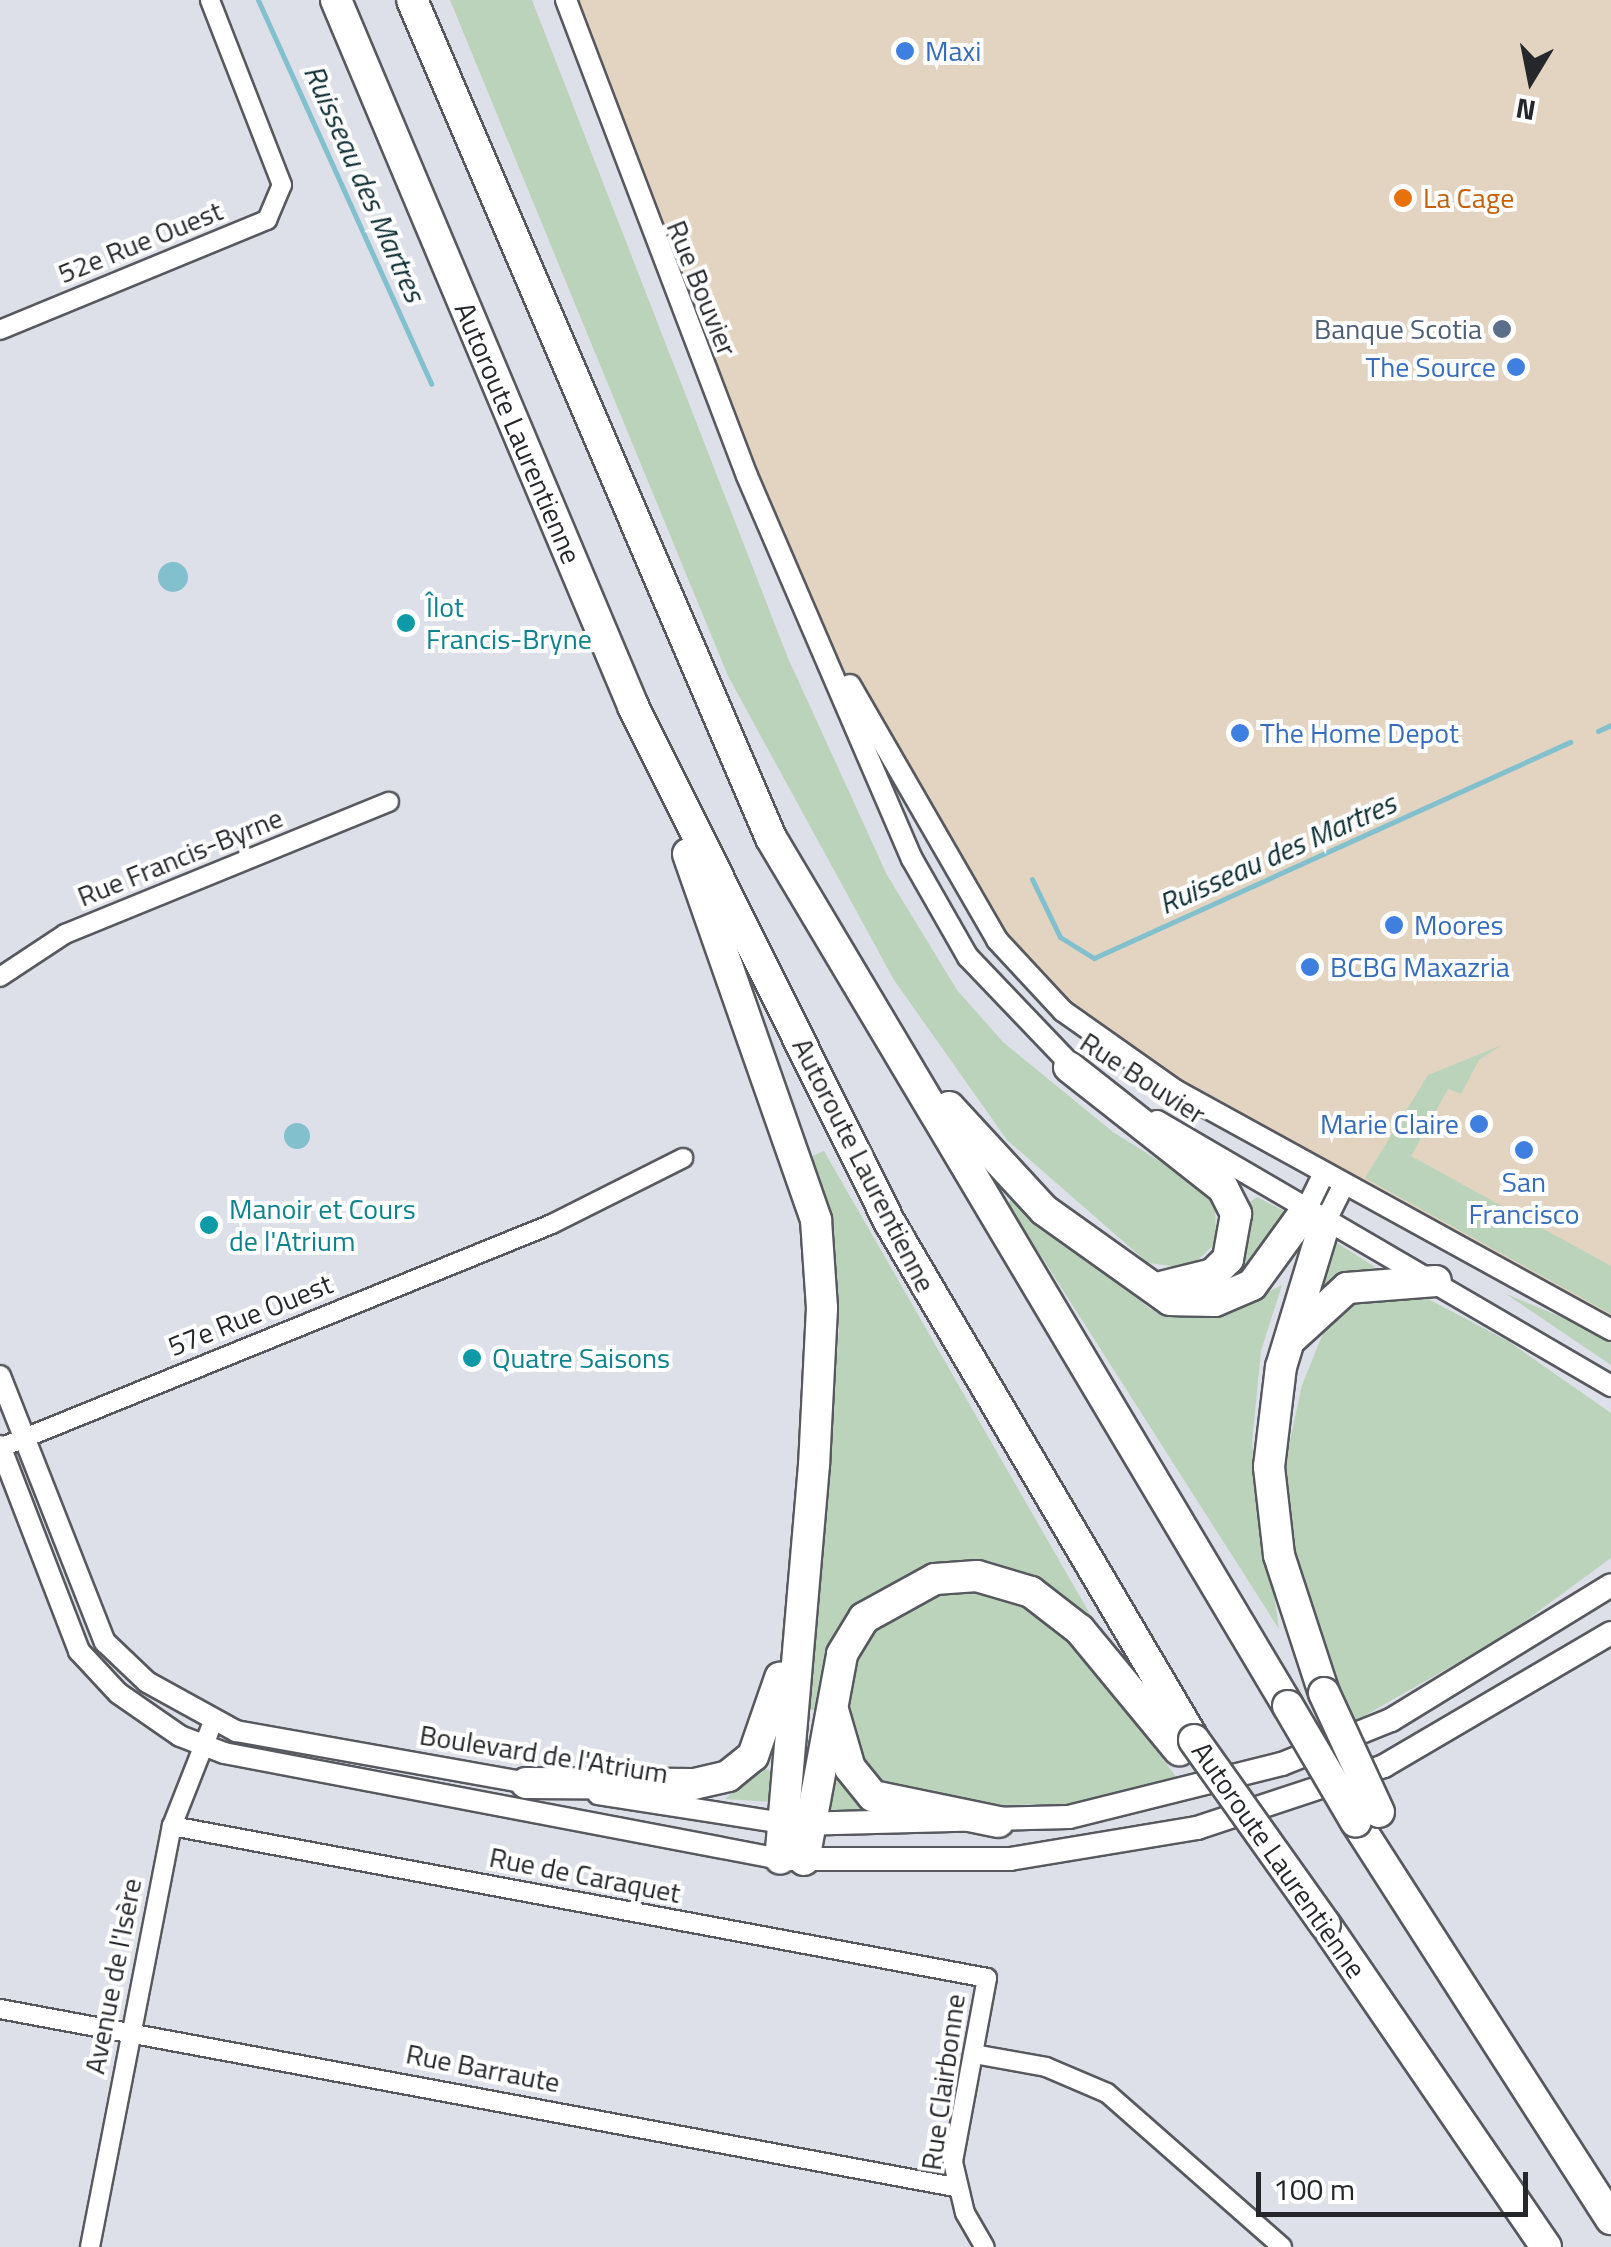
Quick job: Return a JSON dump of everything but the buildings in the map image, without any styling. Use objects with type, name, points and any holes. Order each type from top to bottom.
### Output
[{"type":"highway","name":"Autoroute Laurentienne","points":[[336,0],[632,706],[890,1223],[1187,1745],[1318,1916],[1546,2247]]},
{"type":"highway","points":[[412,0],[772,838],[1288,1706],[1367,1817],[1432,1936],[1611,2219]]},
{"type":"highway","points":[[632,706],[816,1220],[822,1308],[801,1588],[792,1859]]},
{"type":"highway","points":[[907,1061],[1044,1210],[1144,1289],[1193,1303],[1252,1285],[1315,1217]]},
{"type":"highway","points":[[1069,1067],[1222,1188],[1236,1214],[1228,1260],[1213,1274],[1144,1289]]},
{"type":"highway","points":[[1315,1217],[1288,1342],[1269,1467],[1280,1555],[1367,1817]]},
{"type":"highway","points":[[1288,1342],[1347,1288],[1436,1281]]},
{"type":"highway","points":[[796,1824],[829,1695],[864,1618],[908,1588],[977,1576],[1031,1592],[1080,1630],[1187,1745]]},
{"type":"highway","points":[[526,1783],[694,1784],[728,1776],[753,1756],[772,1714],[801,1588]]},
{"type":"highway","points":[[829,1695],[844,1755],[873,1796],[998,1822]]},
{"type":"main road","name":"Boulevard de l'Atrium","points":[[796,1824],[998,1822],[1106,1810],[1282,1764],[1391,1720],[1611,1585]]},
{"type":"main road","name":"Boulevard de l'Atrium","points":[[792,1859],[1010,1859],[1197,1828],[1384,1766],[1611,1633]]},
{"type":"street","name":"52e Rue Ouest","points":[[0,330],[267,220],[282,185],[210,0]]},
{"type":"street","name":"Rue Bouvier","points":[[566,0],[798,592],[912,859],[968,958],[1069,1067],[1315,1217],[1436,1281],[1611,1386]]},
{"type":"street","name":"Rue Bouvier","points":[[798,592],[944,858],[1018,964],[1117,1052],[1324,1173],[1611,1330]]},
{"type":"street","name":"Rue Francis-Byrne","points":[[0,978],[64,934],[388,802]]},
{"type":"street","name":"57e Rue Ouest","points":[[0,1447],[552,1224],[683,1158]]},
{"type":"street","points":[[1315,1217],[1324,1173]]},
{"type":"street","points":[[1315,1217],[1344,1184]]},
{"type":"street","name":"Boulevard de l'Atrium","points":[[0,1376],[27,1434],[104,1642],[213,1722],[526,1783],[796,1824]]},
{"type":"street","name":"Boulevard de l'Atrium","points":[[0,1447],[79,1651],[146,1716],[203,1745],[792,1859]]},
{"type":"street","name":"Avenue de l'Isère","points":[[90,2247],[129,2029],[172,1826],[213,1722]]},
{"type":"street","name":"Rue de Caraquet","points":[[172,1826],[987,1978]]},
{"type":"street","name":"Rue Clairbonne","points":[[985,2247],[955,2187],[987,1978]]},
{"type":"street","name":"Rue Barraute","points":[[0,2009],[129,2029],[955,2187]]},
{"type":"street","points":[[974,2054],[1046,2067],[1108,2093],[1282,2247]]},
{"type":"shaded area","points":[[566,0],[1611,0],[1611,1330],[1175,1090],[1029,976],[797,592]]},
{"type":"green space","points":[[450,0],[532,0],[788,658],[887,875],[957,990],[1003,1042],[1113,1132],[1215,1196],[1216,1243],[1189,1268],[1148,1263],[1007,1140],[894,980],[728,676]]},
{"type":"green space","points":[[1502,1045],[1479,1060],[1461,1094],[1448,1089],[1411,1156],[1611,1266],[1611,1314],[1365,1178],[1428,1075]]},
{"type":"green space","points":[[824,1151],[1094,1621],[1085,1627],[1042,1588],[901,1581],[859,1609],[827,1659],[816,1710],[805,1709],[839,1330],[812,1156]]},
{"type":"green space","points":[[1012,1197],[1150,1309],[1218,1315],[1282,1285],[1261,1351],[1252,1443],[1279,1629],[1008,1204]]},
{"type":"green space","points":[[1257,1197],[1290,1214],[1268,1257],[1236,1277],[1247,1204]]},
{"type":"green space","points":[[1334,1241],[1375,1267],[1324,1291],[1320,1289]]},
{"type":"green space","points":[[1409,1289],[1508,1341],[1611,1413],[1611,1558],[1506,1635],[1350,1724],[1290,1547],[1284,1468],[1302,1385],[1329,1319],[1359,1295]]},
{"type":"green space","points":[[1506,1294],[1597,1332],[1611,1343],[1611,1365]]},
{"type":"green space","points":[[959,1585],[1016,1594],[1065,1629],[1180,1782],[1071,1804],[995,1805],[901,1801],[864,1774],[845,1702],[850,1669],[880,1619]]},
{"type":"green space","points":[[837,1763],[862,1802],[859,1812],[824,1813]]},
{"type":"green space","points":[[762,1767],[774,1773],[773,1802],[725,1799]]},
{"type":"water","points":[[173,562],[184,566],[188,577],[184,588],[173,592],[162,588],[158,577],[162,566]]},
{"type":"water","points":[[297,1123],[306,1127],[310,1136],[306,1145],[297,1149],[288,1145],[284,1136],[288,1127]]},
{"type":"waterway","name":"Ruisseau des Martres","points":[[258,0],[431,384]]},
{"type":"waterway","name":"Ruisseau des Martres","points":[[1598,731],[1611,725]]},
{"type":"waterway","name":"Ruisseau des Martres","points":[[1032,879],[1060,937],[1094,958],[1570,742]]},
{"type":"place","name":"Maxi","points":[[905,51]]},
{"type":"place","name":"La Cage","points":[[1403,198]]},
{"type":"place","name":"Banque Scotia","points":[[1502,329]]},
{"type":"place","name":"The Source","points":[[1516,367]]},
{"type":"place","name":"Îlot Francis-Bryne","points":[[406,623]]},
{"type":"place","name":"The Home Depot","points":[[1240,733]]},
{"type":"place","name":"Moores","points":[[1394,925]]},
{"type":"place","name":"BCBG Maxazria","points":[[1310,967]]},
{"type":"place","name":"Marie Claire","points":[[1479,1124]]},
{"type":"place","name":"San Francisco","points":[[1524,1150]]},
{"type":"place","name":"Manoir et Cours de l'Atrium","points":[[209,1225]]},
{"type":"place","name":"Quatre Saisons","points":[[472,1358]]}]
